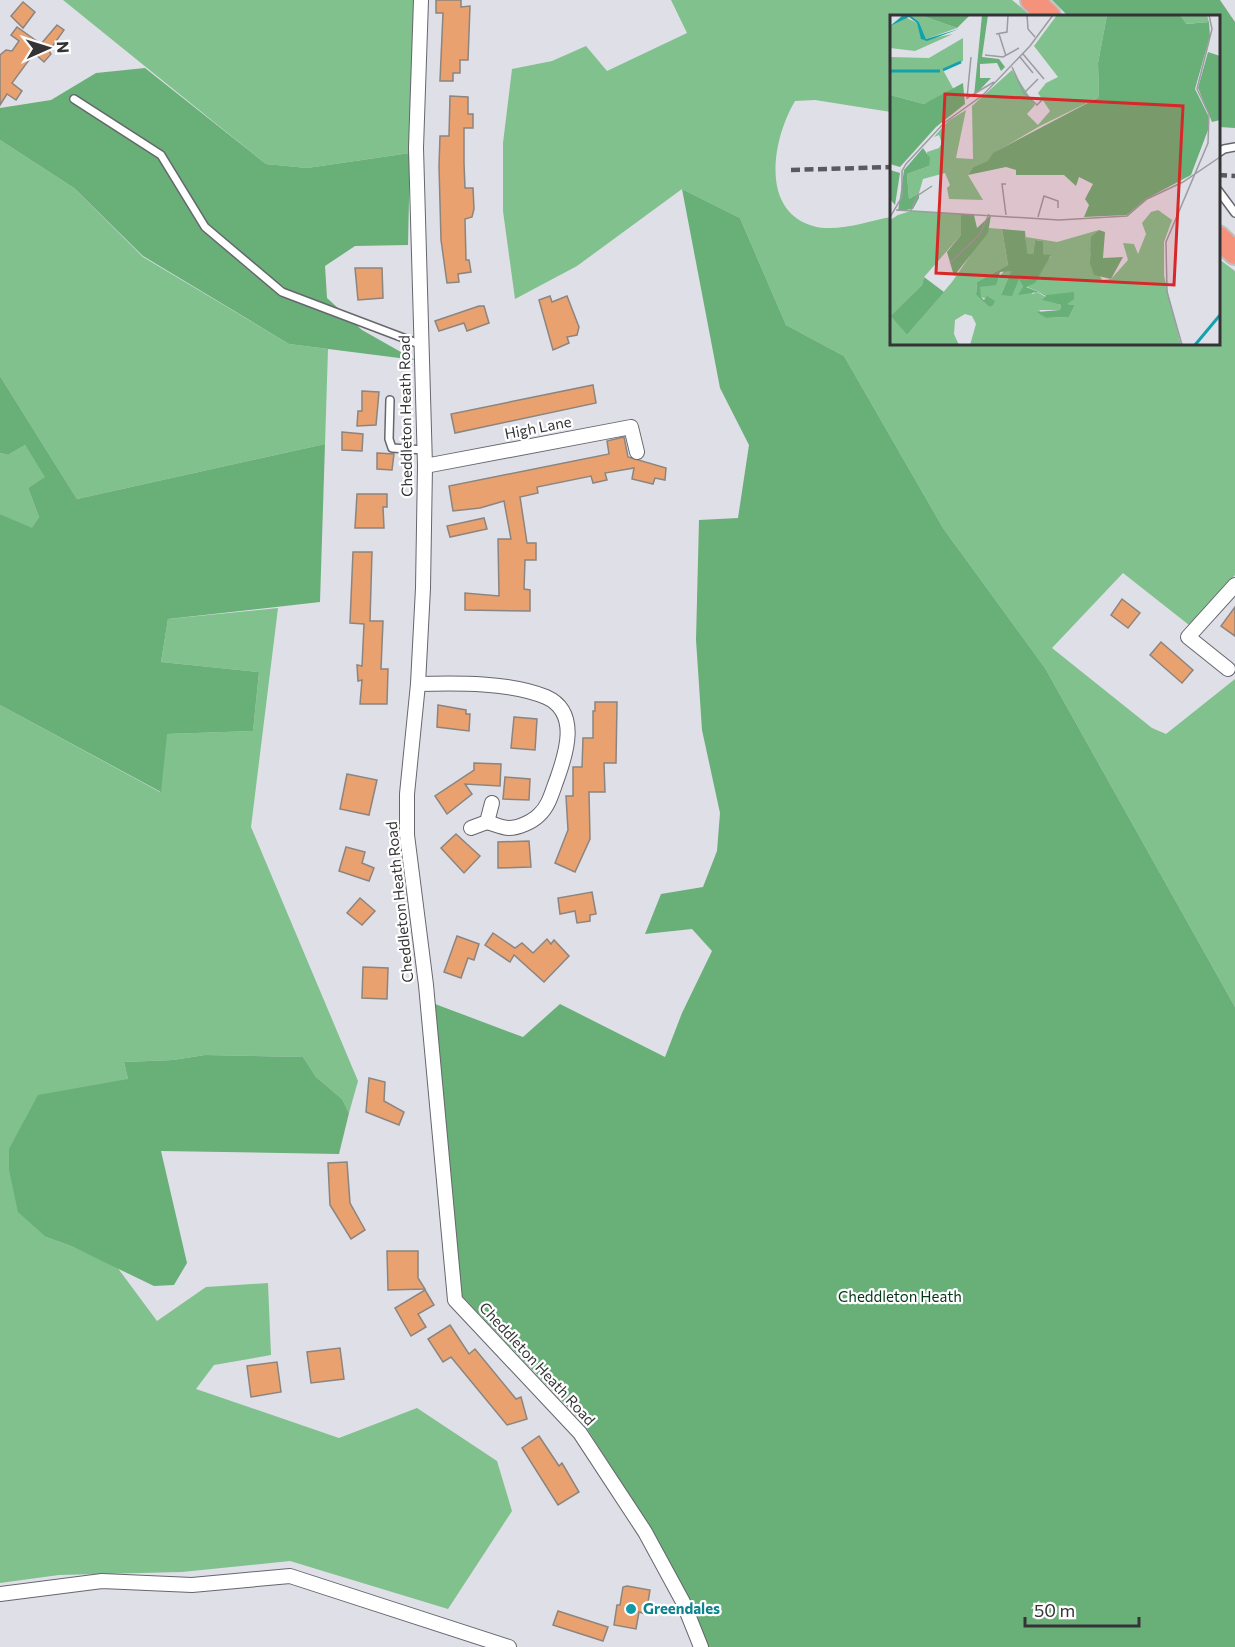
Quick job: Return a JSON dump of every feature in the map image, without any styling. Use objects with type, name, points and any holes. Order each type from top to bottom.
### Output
[{"type":"highway","points":[[1032,0],[1048,15]]},
{"type":"highway","points":[[1220,239],[1235,253]]},
{"type":"street","name":"Cheddleton Heath Road","points":[[421,0],[416,148],[425,450],[423,588],[418,684],[407,794],[407,835],[426,985],[456,1300],[580,1433],[645,1532],[682,1602],[701,1647]]},
{"type":"street","name":"High Lane","points":[[425,466],[631,427],[637,452]]},
{"type":"street","points":[[1228,669],[1188,637],[1235,585]]},
{"type":"street","points":[[418,684],[468,683],[515,690],[547,698],[558,707],[562,715],[569,737],[567,750],[548,802],[538,816],[526,824],[509,828],[487,822],[471,828]]},
{"type":"street","points":[[487,822],[492,803]]},
{"type":"street","points":[[0,1594],[102,1581],[192,1585],[291,1576],[509,1647]]},
{"type":"lane","points":[[74,99],[161,155],[205,227],[282,292],[422,345]]},
{"type":"lane","points":[[1220,152],[1235,147]]},
{"type":"lane","points":[[1220,193],[1235,213]]},
{"type":"lane","points":[[390,400],[388,439],[392,448],[425,450]]},
{"type":"green space","points":[[63,0],[414,0],[410,153],[307,168],[266,164]]},
{"type":"green space","points":[[671,0],[1012,0],[1031,15],[890,15],[890,112],[815,100],[795,101],[788,116],[777,151],[777,187],[783,203],[794,216],[810,225],[830,228],[890,217],[890,345],[1220,345],[1220,260],[1235,271],[1235,575],[1189,625],[1123,573],[1052,648],[1152,728],[1166,734],[1235,679],[1235,1007],[1045,668],[943,528],[844,356],[786,325],[740,218],[682,189],[577,266],[515,299],[503,211],[503,143],[512,69],[552,61],[586,46],[607,71],[687,33]]},
{"type":"green space","points":[[1052,0],[1220,0],[1235,22],[1235,128],[1220,127],[1220,15],[1067,15]]},
{"type":"green space","points":[[145,68],[266,164],[307,168],[410,153],[408,245],[355,246],[325,266],[327,298],[362,330],[415,360],[289,344],[143,256],[74,188],[0,140],[0,108],[51,100],[96,73]]},
{"type":"green space","points":[[0,140],[74,188],[143,257],[289,344],[328,349],[325,444],[77,499],[0,376]]},
{"type":"green space","name":"Cheddleton Heath","points":[[682,189],[740,218],[786,325],[844,356],[943,528],[1045,668],[1235,1007],[1235,1647],[708,1647],[654,1534],[584,1424],[462,1296],[435,1004],[523,1037],[560,1004],[665,1057],[682,1013],[712,951],[692,929],[645,934],[661,894],[703,887],[717,851],[720,813],[702,730],[696,640],[699,520],[738,518],[749,445],[720,388]]},
{"type":"green space","points":[[0,376],[77,499],[325,444],[320,602],[168,619],[161,662],[259,672],[253,731],[167,734],[161,792],[0,705],[0,514],[32,528],[39,517],[28,488],[45,477],[25,445],[8,455],[0,453]]},
{"type":"green space","points":[[25,445],[46,477],[28,488],[39,517],[32,529],[0,514],[0,453],[8,455]]},
{"type":"green space","points":[[278,608],[251,827],[358,1081],[349,1113],[342,1099],[316,1077],[303,1057],[205,1055],[173,1060],[124,1062],[128,1079],[46,1237],[117,1267],[157,1321],[206,1287],[268,1283],[271,1355],[214,1365],[196,1389],[339,1438],[417,1408],[497,1461],[512,1511],[448,1609],[290,1561],[182,1572],[59,1575],[0,1583],[0,705],[160,792],[166,734],[253,731],[259,672],[161,662],[168,619]]},
{"type":"green space","points":[[205,1055],[303,1057],[316,1077],[342,1099],[349,1113],[339,1154],[161,1151],[187,1263],[174,1285],[154,1286],[71,1246],[46,1237],[18,1212],[9,1170],[9,1149],[38,1095],[128,1079],[124,1062],[173,1060]]},
{"type":"building","points":[[436,0],[461,0],[461,7],[470,6],[468,60],[460,60],[460,73],[453,73],[453,81],[440,81],[443,13],[436,13]]},
{"type":"building","points":[[23,2],[35,12],[23,28],[11,16]]},
{"type":"building","points":[[57,25],[64,30],[49,51],[51,54],[44,62],[34,53],[12,83],[22,91],[16,100],[7,94],[0,105],[0,55],[6,50],[12,51],[19,41],[11,35],[17,27],[41,44]]},
{"type":"building","points":[[450,96],[468,97],[468,114],[473,114],[473,128],[464,128],[464,163],[465,188],[473,188],[474,209],[472,217],[465,219],[466,260],[469,260],[471,272],[458,274],[459,282],[447,283],[441,240],[439,166],[440,136],[449,136]]},
{"type":"building","points":[[355,268],[382,268],[383,298],[358,300]]},
{"type":"building","points":[[550,296],[552,302],[567,296],[579,327],[577,335],[567,337],[569,343],[553,350],[539,300]]},
{"type":"building","points":[[484,306],[489,323],[467,331],[464,323],[439,331],[435,321]]},
{"type":"building","points":[[593,385],[596,403],[455,433],[451,414]]},
{"type":"building","points":[[362,391],[379,392],[376,425],[357,426],[358,411],[362,411]]},
{"type":"building","points":[[342,432],[363,434],[362,451],[342,450]]},
{"type":"building","points":[[624,437],[628,457],[666,468],[665,480],[655,478],[653,484],[632,479],[634,468],[605,473],[607,480],[593,483],[591,476],[537,487],[538,493],[520,497],[527,543],[536,543],[536,560],[525,560],[524,589],[530,590],[530,611],[465,610],[465,593],[499,596],[498,539],[511,539],[504,501],[480,508],[453,511],[449,486],[609,454],[607,441]]},
{"type":"building","points":[[377,453],[394,454],[392,470],[377,469]]},
{"type":"building","points":[[357,494],[387,494],[387,507],[383,507],[384,528],[355,528]]},
{"type":"building","points":[[484,518],[487,529],[450,537],[447,526]]},
{"type":"building","points":[[353,552],[372,552],[370,621],[383,621],[381,669],[388,669],[387,704],[360,704],[362,680],[358,681],[357,665],[362,666],[364,624],[350,623]]},
{"type":"building","points":[[1122,599],[1140,613],[1128,628],[1111,615]]},
{"type":"building","points":[[1235,607],[1235,636],[1221,626]]},
{"type":"building","points":[[1161,642],[1193,670],[1182,683],[1150,655]]},
{"type":"building","points":[[595,702],[617,702],[616,763],[604,763],[605,792],[589,792],[590,839],[575,872],[555,863],[568,830],[566,796],[573,796],[573,767],[582,767],[583,738],[593,738]]},
{"type":"building","points":[[438,705],[466,710],[466,714],[470,714],[469,731],[437,727]]},
{"type":"building","points":[[514,717],[537,719],[535,750],[511,748]]},
{"type":"building","points":[[474,763],[501,764],[500,786],[465,784],[472,794],[447,814],[435,796],[474,770]]},
{"type":"building","points":[[347,774],[377,780],[369,815],[340,809]]},
{"type":"building","points":[[505,777],[530,779],[529,800],[503,799]]},
{"type":"building","points":[[456,834],[480,856],[464,873],[441,848]]},
{"type":"building","points":[[529,841],[531,867],[498,868],[498,842]]},
{"type":"building","points":[[346,847],[365,852],[362,863],[374,868],[369,881],[339,871]]},
{"type":"building","points":[[592,892],[596,914],[590,915],[590,921],[577,923],[575,911],[560,914],[558,898]]},
{"type":"building","points":[[360,898],[375,911],[362,925],[347,913]]},
{"type":"building","points":[[493,933],[515,948],[522,943],[533,953],[547,939],[551,944],[554,940],[569,956],[544,982],[514,955],[510,962],[485,945]]},
{"type":"building","points":[[457,936],[479,944],[474,960],[468,958],[461,978],[444,972]]},
{"type":"building","points":[[363,967],[388,968],[387,999],[362,998]]},
{"type":"building","points":[[369,1078],[385,1082],[384,1101],[404,1112],[399,1125],[366,1112]]},
{"type":"building","points":[[347,1162],[350,1203],[365,1230],[351,1239],[330,1205],[328,1163]]},
{"type":"building","points":[[387,1251],[418,1251],[418,1278],[425,1289],[388,1290]]},
{"type":"building","points":[[425,1290],[434,1305],[418,1314],[426,1327],[411,1336],[395,1308]]},
{"type":"building","points":[[450,1325],[469,1354],[475,1349],[516,1399],[521,1397],[527,1419],[507,1425],[451,1357],[443,1362],[428,1339]]},
{"type":"building","points":[[340,1348],[344,1379],[311,1383],[307,1352]]},
{"type":"building","points":[[277,1362],[281,1392],[251,1397],[247,1366]]},
{"type":"building","points":[[539,1436],[559,1466],[562,1463],[579,1492],[558,1505],[522,1448]]},
{"type":"building","name":"Greendales","points":[[623,1587],[650,1590],[646,1614],[639,1612],[636,1629],[614,1625]]},
{"type":"building","points":[[558,1611],[608,1627],[603,1641],[553,1625]]},
{"type":"railway","points":[[791,170],[890,167]]},
{"type":"railway","points":[[1220,175],[1235,176]]},
{"type":"place","name":"Greendales","points":[[631,1609]]}]
